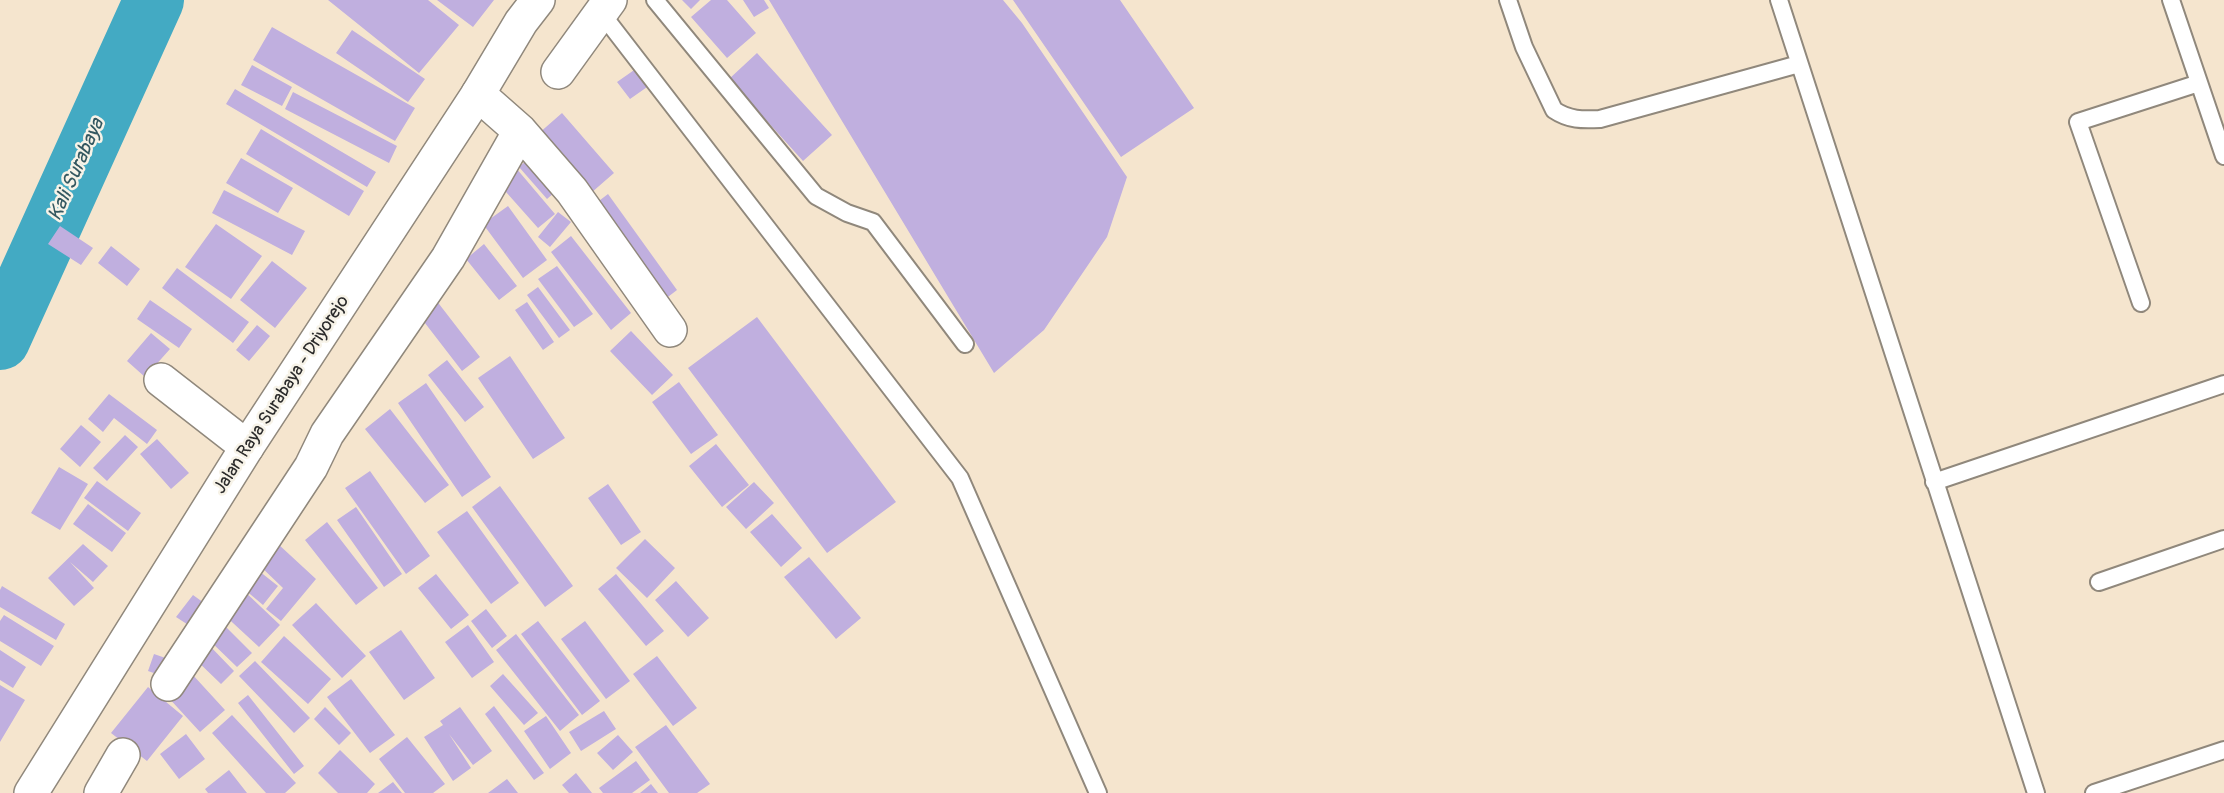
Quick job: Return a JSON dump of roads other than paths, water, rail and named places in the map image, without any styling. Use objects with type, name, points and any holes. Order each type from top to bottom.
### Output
[{"type":"street","name":"Jalan Raya Surabaya - Driyorejo","points":[[31,793],[247,447],[478,94],[521,22],[538,0]]},
{"type":"street","points":[[558,72],[601,4]]},
{"type":"street","points":[[478,94],[520,131],[572,191],[670,330]]},
{"type":"street","points":[[168,684],[311,466],[327,434],[448,258],[520,131]]},
{"type":"street","points":[[161,380],[247,447]]},
{"type":"street","points":[[101,793],[123,756]]},
{"type":"lane","points":[[655,0],[816,196],[847,213],[873,222],[965,344]]},
{"type":"lane","points":[[1508,0],[1524,47],[1554,110],[1563,116],[1578,120],[1600,119],[1799,64]]},
{"type":"lane","points":[[1779,0],[2036,793]]},
{"type":"lane","points":[[2171,0],[2224,156]]},
{"type":"lane","points":[[601,4],[960,478],[1098,793]]},
{"type":"lane","points":[[2141,303],[2078,122],[2199,83]]},
{"type":"lane","points":[[1934,482],[2224,384]]},
{"type":"lane","points":[[2099,582],[2224,539]]},
{"type":"lane","points":[[2094,793],[2224,750]]},
{"type":"waterway","name":"Kali Surabaya","points":[[0,340],[154,0]]}]
